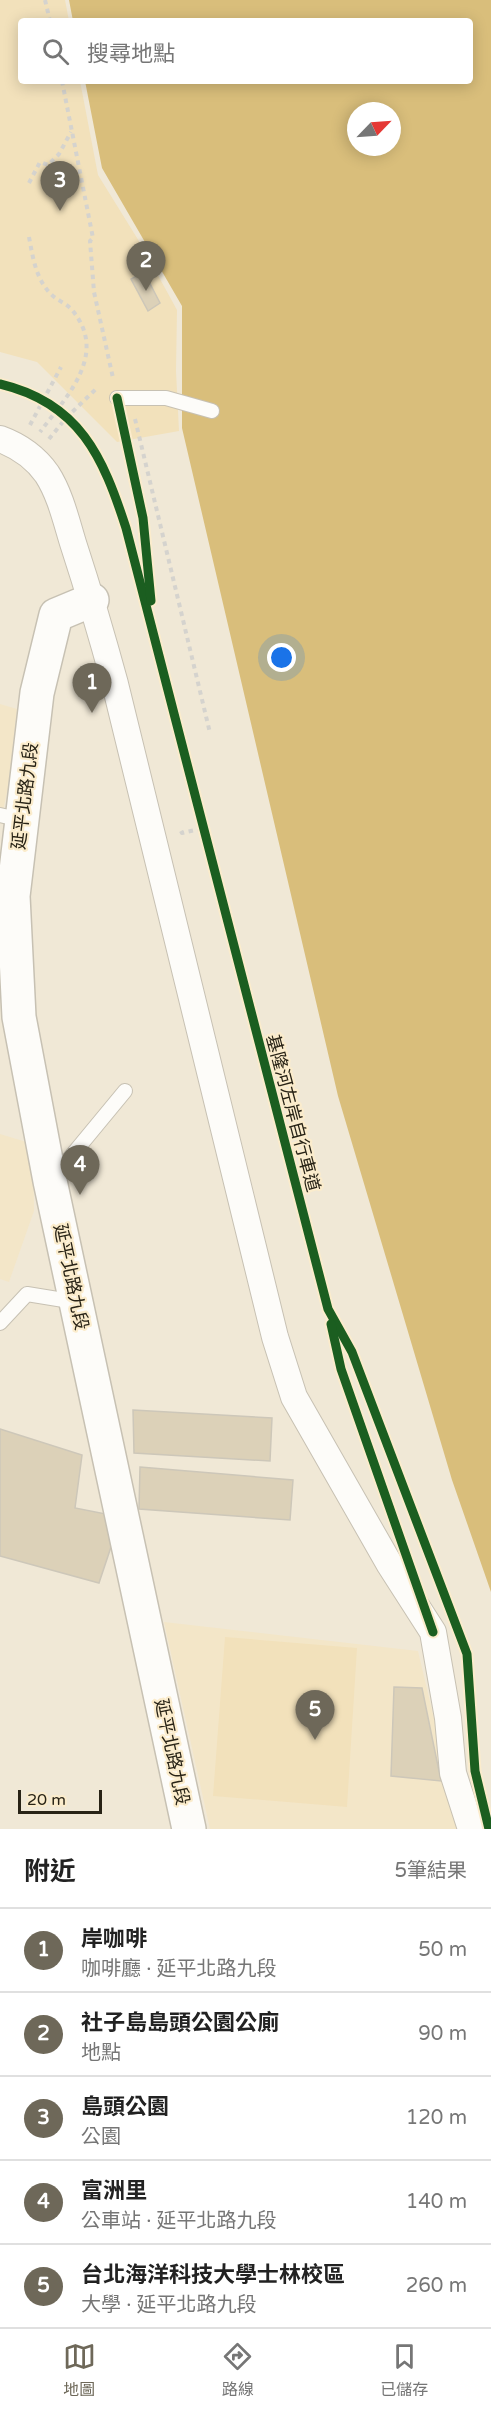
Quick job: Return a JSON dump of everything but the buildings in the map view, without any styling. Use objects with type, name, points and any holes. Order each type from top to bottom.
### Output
[{"type":"street","points":[[0,439],[34,458],[55,489],[92,600],[154,841],[275,1337],[294,1398],[390,1565],[434,1632],[448,1718],[453,1773],[471,1829]]},
{"type":"street","name":"延平北路九段","points":[[92,600],[56,615],[11,818],[19,1017],[50,1181],[189,1829]]},
{"type":"lane","points":[[117,398],[166,398],[212,411]]},
{"type":"lane","points":[[50,1181],[124,1090]]},
{"type":"lane","points":[[0,1323],[27,1294],[76,1302]]},
{"type":"path","points":[[45,0],[49,18]]},
{"type":"path","points":[[29,183],[40,162],[48,165],[59,154],[72,132]]},
{"type":"path","points":[[29,237],[34,268],[52,295],[70,308],[85,327],[87,352],[79,378],[57,409]]},
{"type":"path","points":[[44,402],[61,367]]},
{"type":"path","points":[[31,395],[57,409],[70,420],[95,391]]},
{"type":"path","points":[[201,816],[207,839]]},
{"type":"shaded area","points":[[0,0],[65,0],[68,18],[18,18],[18,84],[81,84],[98,175],[142,246],[177,310],[176,371],[179,431],[117,442],[37,362],[0,352]]},
{"type":"shaded area","points":[[69,0],[491,0],[491,1592],[452,1480],[338,1096],[182,428],[182,306],[102,168],[86,84],[473,84],[473,18],[72,18]]},
{"type":"shaded area","points":[[0,704],[17,709],[8,788],[0,824]]},
{"type":"shaded area","points":[[0,1134],[33,1144],[34,1211],[9,1282],[0,1279]]},
{"type":"shaded area","points":[[164,1622],[418,1651],[460,1829],[210,1829]]},
{"type":"shaded area","points":[[225,1637],[357,1648],[347,1807],[213,1796]]},
{"type":"cycle path","name":"基隆河左岸自行車道","points":[[0,384],[27,393],[50,405],[69,419],[84,436],[108,478],[126,528],[328,1309],[352,1352],[467,1654],[475,1771],[489,1829]]},
{"type":"cycle path","points":[[117,398],[143,518],[151,601]]},
{"type":"cycle path","points":[[331,1324],[341,1369],[433,1632]]},
{"type":"place","name":"島頭公園","points":[[60,211]]},
{"type":"place","name":"社子島島頭公園公廁","points":[[146,291]]},
{"type":"place","name":"岸咖啡","points":[[92,713]]},
{"type":"place","name":"富洲里","points":[[80,1195]]},
{"type":"place","name":"台北海洋科技大學士林校區","points":[[315,1740]]}]
